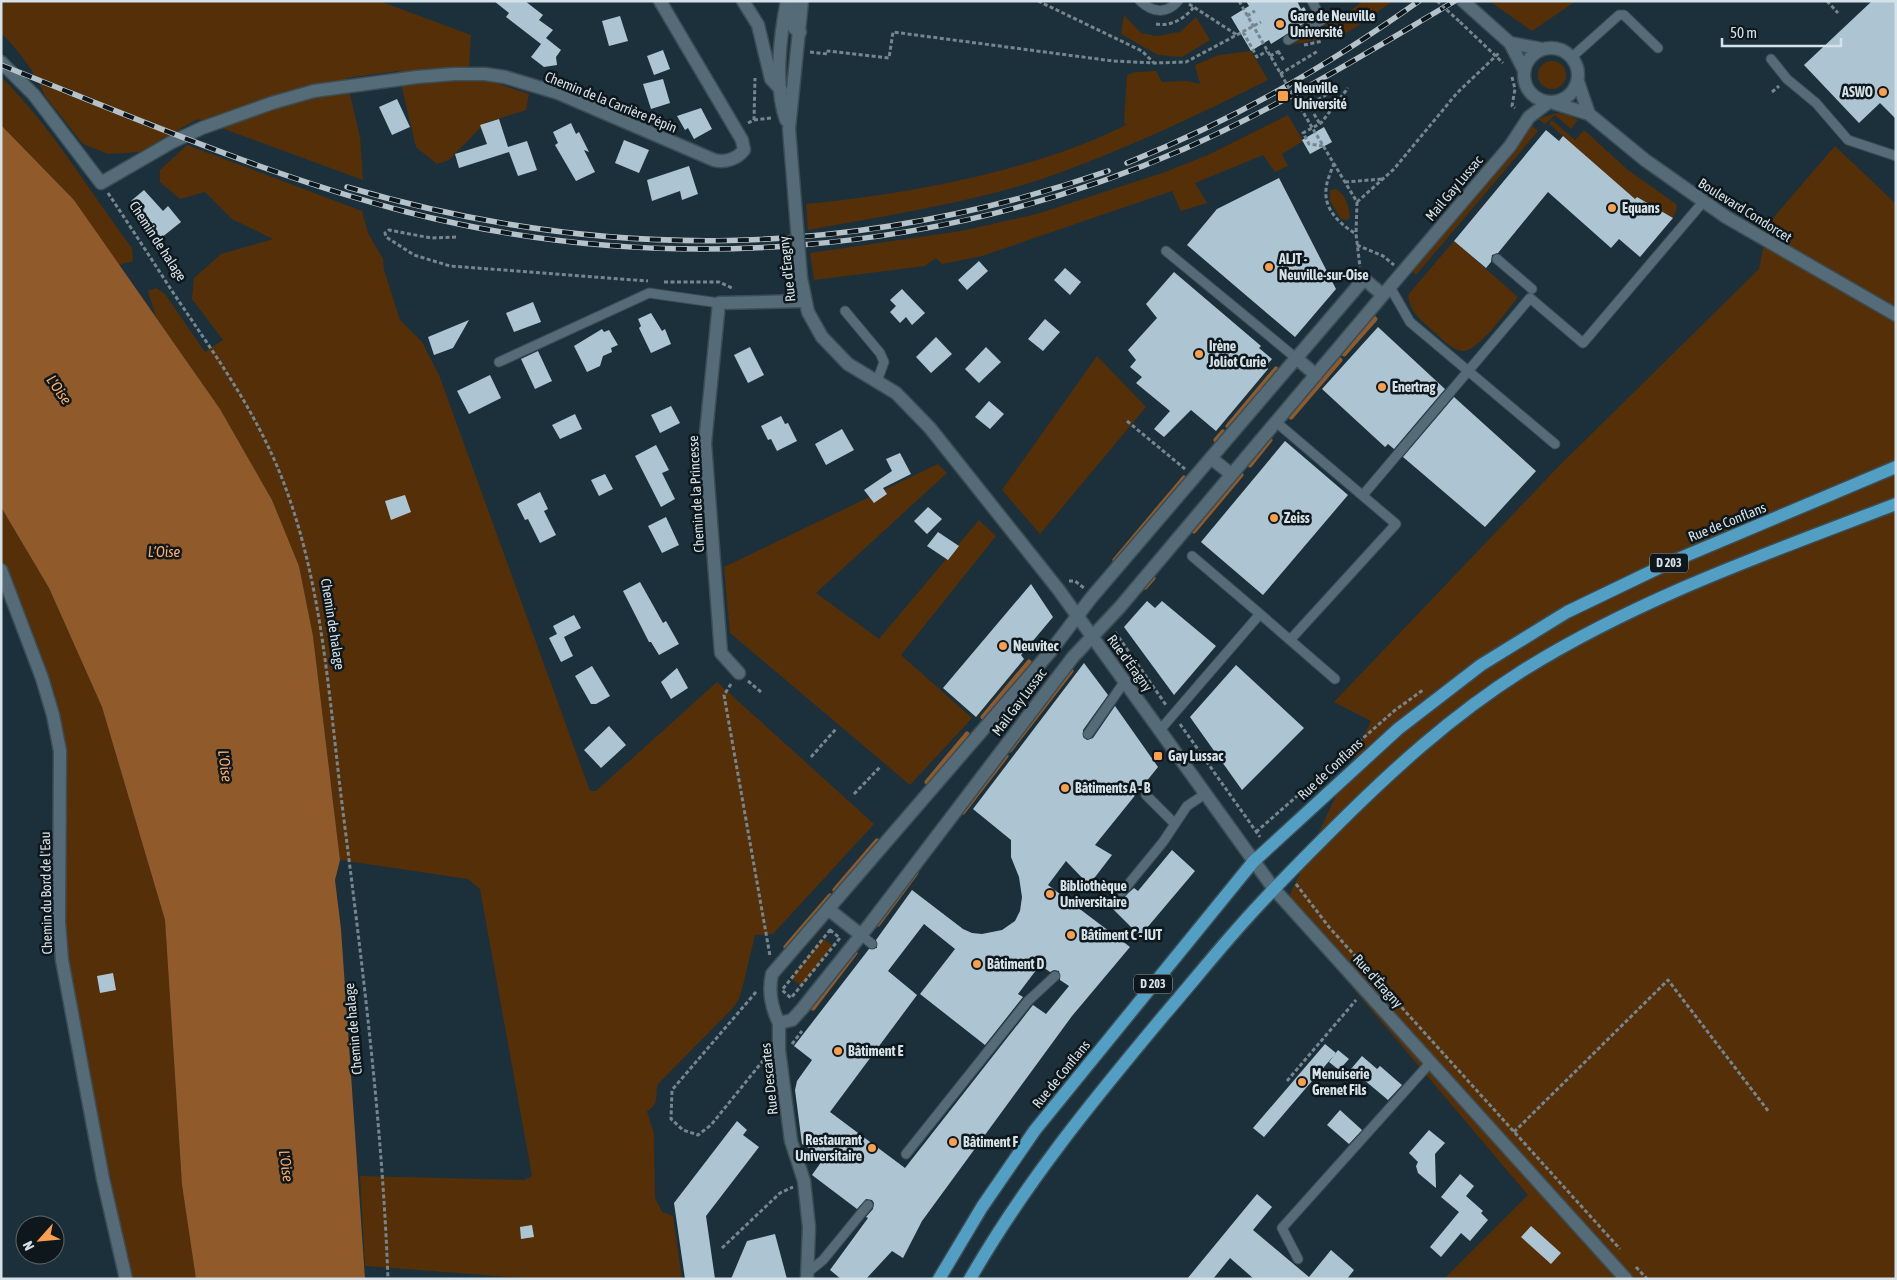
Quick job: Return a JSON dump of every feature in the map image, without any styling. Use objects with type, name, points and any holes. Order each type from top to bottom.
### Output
[{"type":"main road","name":"Rue de Conflans","points":[[939,1279],[982,1207],[1035,1130],[1253,862],[1418,713],[1481,665],[1567,612],[1644,574],[1896,467]]},
{"type":"main road","name":"D 203","points":[[970,1279],[1012,1209],[1086,1109],[1274,889],[1423,743],[1472,705],[1524,670],[1591,632],[1659,597],[1717,572],[1896,504]]},
{"type":"street","name":"Chemin de la Carrière Pépin","points":[[102,183],[172,142],[228,118],[314,91],[417,77],[485,74],[505,77],[558,93],[718,161],[733,159],[744,150],[744,145],[660,1]]},
{"type":"street","points":[[743,1],[758,25],[772,79],[781,90]]},
{"type":"street","points":[[787,1],[781,47],[781,90],[789,129]]},
{"type":"street","points":[[794,1],[794,28],[800,32]]},
{"type":"street","name":"Rue d'Éragny","points":[[802,1],[789,129],[804,301],[816,327],[831,348],[848,364],[896,393],[930,428],[1052,582],[1274,889],[1626,1279]]},
{"type":"street","points":[[1463,1],[1510,43],[1524,70],[1528,89],[1538,99],[1552,102],[1572,93],[1578,82]]},
{"type":"street","points":[[1510,43],[1542,49],[1560,49],[1572,57],[1578,67],[1578,82],[1589,114]]},
{"type":"street","points":[[1524,70],[1534,54],[1542,49]]},
{"type":"street","points":[[1,62],[34,95],[102,183]]},
{"type":"street","name":"Boulevard Condorcet","points":[[1552,102],[1589,114],[1645,160],[1703,202],[1771,245],[1896,315]]},
{"type":"street","name":"Mail Gay Lussac","points":[[1387,291],[1364,279],[1211,458],[1050,652],[772,974],[770,986],[773,1010],[779,1023],[792,1020],[861,935],[1060,673],[1232,474],[1510,146],[1529,117],[1552,102]]},
{"type":"street","points":[[719,303],[804,301]]},
{"type":"street","name":"Chemin de la Princesse","points":[[719,303],[706,443],[721,653],[738,673]]},
{"type":"street","points":[[1296,358],[1316,375]]},
{"type":"street","points":[[1211,458],[1232,474]]},
{"type":"street","name":"Chemin du Bord de l'Eau","points":[[1,570],[42,678],[53,715],[60,751],[59,922],[62,960],[103,1179],[126,1279]]},
{"type":"street","points":[[828,909],[861,935]]},
{"type":"street","name":"Rue Descartes","points":[[779,1023],[779,1050],[791,1141],[804,1181],[809,1227],[807,1276]]},
{"type":"lane","points":[[1140,1],[1151,10],[1160,11],[1168,10],[1178,1]]},
{"type":"lane","points":[[1288,40],[1322,20],[1312,1]]},
{"type":"lane","points":[[1572,57],[1620,15],[1624,15],[1658,48]]},
{"type":"lane","points":[[1771,59],[1787,79],[1816,103],[1848,140],[1896,156]]},
{"type":"lane","points":[[1363,495],[1530,298],[1583,343],[1703,202]]},
{"type":"lane","points":[[1166,251],[1296,358]]},
{"type":"lane","points":[[1497,259],[1532,289]]},
{"type":"lane","points":[[1387,291],[1410,322],[1555,444]]},
{"type":"lane","points":[[498,362],[649,293],[719,303]]},
{"type":"lane","points":[[844,311],[880,353],[884,362],[877,382]]},
{"type":"lane","points":[[1276,422],[1396,524],[1290,640]]},
{"type":"lane","points":[[1192,556],[1335,679]]},
{"type":"lane","points":[[1160,730],[1260,614]]},
{"type":"lane","points":[[1088,734],[1125,681]]},
{"type":"lane","points":[[1122,892],[1163,842],[1187,806],[1205,794]]},
{"type":"lane","points":[[1146,795],[1175,824]]},
{"type":"lane","points":[[861,935],[872,944]]},
{"type":"lane","points":[[906,1154],[1028,1001],[1054,976]]},
{"type":"lane","points":[[1298,1259],[1282,1228],[1430,1062]]},
{"type":"lane","points":[[807,1276],[823,1260],[868,1205]]},
{"type":"path","points":[[1038,1],[1142,51],[1154,63]]},
{"type":"path","points":[[1238,1],[1312,128],[1358,202],[1356,234],[1361,270]]},
{"type":"path","points":[[1437,1],[1506,66]]},
{"type":"path","points":[[1827,1],[1838,12]]},
{"type":"path","points":[[1189,4],[1237,35]]},
{"type":"path","points":[[1247,16],[1255,11]]},
{"type":"path","points":[[807,51],[828,54],[828,51],[889,58],[893,32],[1113,61],[1186,62],[1262,22]]},
{"type":"path","points":[[1243,32],[1257,57],[1267,51]]},
{"type":"path","points":[[1271,57],[1283,49]]},
{"type":"path","points":[[1278,51],[1284,61]]},
{"type":"path","points":[[1280,74],[1318,51]]},
{"type":"path","points":[[1358,202],[1394,169],[1457,93],[1496,56]]},
{"type":"path","points":[[1510,71],[1515,89],[1512,106],[1515,108]]},
{"type":"path","points":[[754,120],[755,74]]},
{"type":"path","points":[[1302,110],[1337,88]]},
{"type":"path","points":[[1323,146],[1309,144],[1303,134],[1320,124],[1348,88]]},
{"type":"path","points":[[1314,114],[1320,124]]},
{"type":"path","points":[[736,129],[754,120],[776,118]]},
{"type":"path","points":[[1334,164],[1326,191],[1328,206],[1342,226],[1356,234]]},
{"type":"path","points":[[1345,182],[1383,178]]},
{"type":"path","name":"Chemin de halage","points":[[102,183],[241,393],[277,468],[308,560],[323,650],[362,956],[385,1203],[388,1279]]},
{"type":"path","points":[[456,237],[426,237],[389,230],[385,233],[386,237],[414,255],[450,266],[648,281],[719,282],[741,292],[750,301]]},
{"type":"path","points":[[1357,245],[1383,256],[1398,268]]},
{"type":"path","points":[[1127,421],[1186,470]]},
{"type":"path","points":[[1114,629],[1268,847]]},
{"type":"path","points":[[738,673],[724,695],[770,959]]},
{"type":"path","points":[[811,757],[836,730]]},
{"type":"path","points":[[854,794],[881,766]]},
{"type":"path","points":[[1288,874],[1329,926],[1620,1249]]},
{"type":"path","points":[[830,930],[840,938],[791,998],[782,990],[830,930]]},
{"type":"path","points":[[1504,1144],[1668,980],[1769,1112]]},
{"type":"path","points":[[762,986],[672,1090],[671,1119],[683,1130],[698,1135],[711,1125],[771,1051]]},
{"type":"path","points":[[1286,1081],[1366,990]]},
{"type":"path","points":[[788,1049],[806,1026]]},
{"type":"path","points":[[722,1248],[780,1193],[804,1181]]},
{"type":"path","points":[[1634,1264],[1647,1279]]},
{"type":"shaded area","points":[[1,1],[379,1],[471,35],[469,67],[490,81],[529,94],[526,110],[485,123],[449,160],[437,164],[416,147],[398,71],[346,78],[360,137],[363,180],[197,119],[140,152],[108,154],[83,144],[45,96],[26,63],[14,46],[1,33]]},
{"type":"shaded area","points":[[1363,1],[1393,1],[1350,31],[1337,36],[1291,45],[1350,11]]},
{"type":"shaded area","points":[[1489,1],[1576,1],[1532,31]]},
{"type":"shaded area","points":[[1124,15],[1141,33],[1157,36],[1180,32],[1196,17],[1210,40],[1182,57],[1158,55],[1121,34]]},
{"type":"shaded area","points":[[1251,51],[1268,80],[1128,146],[1071,169],[1013,188],[926,208],[808,230],[806,204],[928,187],[1011,168],[1052,155],[1126,125],[1124,122],[1127,75],[1136,72],[1156,71],[1162,82],[1186,81],[1200,84],[1195,65],[1219,55]]},
{"type":"shaded area","points":[[1552,61],[1562,65],[1566,75],[1562,85],[1552,89],[1542,85],[1538,75],[1542,65]]},
{"type":"shaded area","points":[[1,77],[20,96],[70,160],[132,248],[133,261],[119,265],[74,200],[1,125]]},
{"type":"shaded area","points":[[1557,113],[1568,115],[1578,120],[1571,129],[1555,115],[1545,124],[1538,119]]},
{"type":"shaded area","points":[[1288,115],[1303,141],[1282,154],[1288,166],[1275,172],[1263,155],[1195,183],[1207,203],[1181,211],[1172,191],[982,256],[942,264],[936,258],[925,266],[814,280],[810,253],[961,231],[1037,214],[1165,172],[1208,155]]},
{"type":"shaded area","points":[[1552,120],[1575,140],[1584,130],[1628,170],[1676,204],[1677,208],[1673,218],[1637,197],[1635,199],[1549,124]]},
{"type":"shaded area","points":[[1530,124],[1538,131],[1416,275],[1412,271],[1415,266]]},
{"type":"shaded area","points":[[187,145],[362,211],[368,233],[383,259],[384,270],[400,320],[422,342],[439,375],[590,791],[596,791],[717,682],[874,824],[773,934],[755,935],[739,999],[732,1009],[658,1084],[656,1102],[647,1111],[654,1134],[655,1198],[662,1212],[673,1216],[682,1279],[538,1279],[365,1266],[360,1176],[524,1180],[532,1176],[480,889],[468,879],[340,860],[313,636],[299,566],[272,500],[220,409],[156,317],[148,291],[156,288],[165,294],[205,352],[223,340],[192,299],[194,278],[221,254],[273,239],[232,219],[205,192],[180,199],[160,182],[160,170]]},
{"type":"shaded area","points":[[1835,146],[1896,204],[1896,1279],[1444,1279],[1528,1195],[1284,907],[1371,721],[1334,702],[1559,466],[1759,269],[1768,224]]},
{"type":"shaded area","points":[[1336,189],[1343,195],[1349,209],[1350,217],[1347,220],[1341,219],[1330,201],[1330,190]]},
{"type":"shaded area","points":[[1454,241],[1518,297],[1500,320],[1475,346],[1461,351],[1446,343],[1420,319],[1411,306],[1408,295]]},
{"type":"shaded area","points":[[1097,356],[1146,407],[1040,534],[1002,490]]},
{"type":"shaded area","points":[[938,464],[947,473],[816,593],[879,639],[979,520],[996,536],[901,655],[972,718],[910,785],[730,633],[724,567]]},
{"type":"shaded area","points":[[1,507],[49,588],[102,707],[165,920],[182,1185],[196,1279],[131,1279],[66,960],[62,752],[1,565]]},
{"type":"shaded area","points":[[823,938],[833,946],[801,986],[791,978]]},
{"type":"water","name":"L’Oise","points":[[1,125],[74,200],[220,409],[272,500],[299,566],[313,636],[340,860],[335,880],[341,929],[365,1279],[196,1279],[182,1185],[165,920],[102,707],[49,588],[1,507]]},
{"type":"building","points":[[494,1],[525,1],[543,15],[539,20],[553,30],[546,38],[561,50],[556,57],[557,65],[544,67],[531,57],[541,44],[506,17],[509,13]]},
{"type":"building","points":[[1246,1],[1297,1],[1301,9],[1304,7],[1311,19],[1271,44],[1269,40],[1251,51],[1231,17],[1249,6]]},
{"type":"building","points":[[1872,1],[1896,1],[1896,119],[1880,103],[1859,123],[1804,65]]},
{"type":"building","points":[[620,16],[628,41],[609,46],[602,21]]},
{"type":"building","points":[[663,50],[670,69],[654,75],[647,56]]},
{"type":"building","points":[[663,79],[670,103],[651,109],[643,84]]},
{"type":"building","points":[[397,99],[410,127],[392,135],[379,107]]},
{"type":"building","points":[[701,108],[712,129],[694,139],[688,128],[685,130],[677,116]]},
{"type":"building","points":[[499,119],[508,147],[527,141],[537,170],[518,176],[509,152],[459,168],[455,154],[487,144],[480,125]]},
{"type":"building","points":[[571,123],[576,134],[579,132],[589,152],[584,150],[595,172],[576,181],[555,145],[558,143],[553,132]]},
{"type":"building","points":[[1324,127],[1332,142],[1310,154],[1302,140]]},
{"type":"building","name":"Equans","points":[[1546,130],[1559,141],[1563,136],[1635,199],[1637,197],[1673,218],[1640,257],[1619,239],[1611,248],[1548,192],[1498,253],[1492,255],[1491,262],[1486,268],[1454,241]]},
{"type":"building","points":[[624,140],[649,150],[639,173],[615,163]]},
{"type":"building","points":[[689,166],[698,194],[682,200],[680,191],[652,201],[647,180]]},
{"type":"building","name":"ALJT - Neuville-sur-Oise","points":[[1279,178],[1336,289],[1295,337],[1187,245],[1217,209]]},
{"type":"building","points":[[144,190],[163,211],[168,206],[181,222],[161,238],[131,201]]},
{"type":"building","points":[[979,261],[988,271],[967,290],[958,280]]},
{"type":"building","points":[[1065,268],[1081,282],[1070,295],[1054,280]]},
{"type":"building","name":"Irène Joliot Curie","points":[[1174,272],[1261,346],[1259,348],[1272,359],[1266,366],[1268,369],[1216,431],[1191,410],[1164,437],[1154,429],[1170,411],[1136,383],[1142,377],[1130,367],[1136,360],[1128,350],[1157,318],[1146,304]]},
{"type":"building","points":[[902,289],[925,313],[912,325],[906,317],[900,323],[890,312],[896,306],[890,300]]},
{"type":"building","points":[[533,302],[541,322],[514,332],[506,313]]},
{"type":"building","points":[[651,313],[662,331],[665,329],[671,344],[651,353],[639,328],[641,326],[638,319]]},
{"type":"building","points":[[1045,319],[1060,332],[1043,351],[1028,339]]},
{"type":"building","points":[[469,320],[453,348],[434,355],[428,337]]},
{"type":"building","name":"Enertrag","points":[[1378,327],[1445,389],[1394,449],[1388,444],[1385,447],[1322,389]]},
{"type":"building","points":[[602,329],[604,332],[609,330],[618,345],[611,348],[612,352],[603,356],[600,366],[587,372],[574,346]]},
{"type":"building","points":[[936,337],[952,354],[931,373],[916,357]]},
{"type":"building","points":[[750,347],[764,375],[748,383],[734,355]]},
{"type":"building","points":[[986,347],[1001,362],[979,383],[965,369]]},
{"type":"building","points":[[538,351],[552,381],[535,389],[521,359]]},
{"type":"building","points":[[490,375],[501,398],[469,414],[457,391]]},
{"type":"building","points":[[1454,397],[1536,471],[1485,527],[1403,457]]},
{"type":"building","points":[[989,401],[1004,414],[990,429],[975,417]]},
{"type":"building","points":[[671,406],[680,423],[660,433],[651,415]]},
{"type":"building","points":[[575,414],[582,429],[560,439],[552,425]]},
{"type":"building","points":[[781,416],[785,424],[788,423],[797,441],[777,451],[771,439],[768,440],[761,426]]},
{"type":"building","points":[[842,429],[854,450],[826,465],[815,444]]},
{"type":"building","name":"Zeiss","points":[[1285,441],[1348,495],[1263,595],[1201,542]]},
{"type":"building","points":[[656,445],[669,470],[662,473],[675,499],[661,507],[635,456]]},
{"type":"building","points":[[900,453],[911,474],[883,488],[887,494],[874,503],[864,490],[892,471],[886,459]]},
{"type":"building","points":[[605,474],[613,489],[599,496],[591,480]]},
{"type":"building","points":[[540,492],[548,509],[544,511],[556,535],[540,543],[528,519],[525,520],[517,504]]},
{"type":"building","points":[[405,495],[411,512],[391,520],[385,501]]},
{"type":"building","points":[[928,507],[942,519],[927,534],[914,521]]},
{"type":"building","points":[[666,517],[679,545],[662,553],[648,526]]},
{"type":"building","points":[[938,532],[959,546],[948,560],[927,546]]},
{"type":"building","points":[[640,582],[663,623],[666,621],[679,644],[659,655],[651,642],[649,642],[623,591]]},
{"type":"building","name":"Neuvitec","points":[[1031,584],[1053,617],[1021,655],[1024,659],[976,717],[943,688]]},
{"type":"building","points":[[1147,601],[1155,608],[1162,601],[1216,646],[1174,695],[1124,627]]},
{"type":"building","points":[[574,615],[581,628],[564,637],[573,656],[561,662],[549,638],[557,634],[553,626]]},
{"type":"building","points":[[1084,663],[1108,695],[1083,730],[1083,737],[1087,740],[1093,738],[1115,706],[1158,767],[1095,845],[1112,855],[1089,885],[1066,861],[1048,885],[1130,947],[1072,1016],[922,1221],[903,1258],[892,1251],[866,1279],[841,1279],[830,1270],[868,1218],[866,1217],[873,1209],[874,1203],[872,1200],[866,1199],[857,1209],[812,1175],[824,1158],[802,1144],[795,1090],[797,1081],[812,1060],[794,1046],[869,949],[877,948],[876,940],[912,890],[963,929],[972,933],[982,934],[1002,930],[1015,921],[1020,911],[1022,897],[1019,877],[1011,857],[1011,840],[973,809]],"holes":[[[924,924],[955,949],[920,994],[985,1045],[1023,997],[1018,994],[1040,965],[1050,972],[1054,970],[1059,971],[1060,980],[1069,986],[1046,1014],[1033,1005],[905,1168],[830,1112],[917,995],[888,971]]]},
{"type":"building","points":[[1236,665],[1304,728],[1242,790],[1190,717]]},
{"type":"building","points":[[592,666],[610,696],[596,704],[591,704],[575,676]]},
{"type":"building","points":[[677,668],[688,688],[671,699],[661,682]]},
{"type":"building","points":[[609,726],[626,745],[601,768],[584,750]]},
{"type":"building","points":[[1172,850],[1195,871],[1140,936],[1112,908],[1134,888],[1138,891]]},
{"type":"building","points":[[113,973],[116,990],[100,993],[97,976]]},
{"type":"building","points":[[1325,1044],[1336,1053],[1264,1137],[1253,1128]]},
{"type":"building","points":[[1338,1050],[1349,1059],[1339,1070],[1329,1062]]},
{"type":"building","points":[[1362,1056],[1377,1069],[1380,1066],[1402,1085],[1388,1100],[1351,1069]]},
{"type":"building","points":[[1340,1110],[1362,1130],[1349,1144],[1327,1125]]},
{"type":"building","points":[[737,1121],[747,1130],[743,1135],[759,1147],[706,1216],[715,1279],[685,1279],[674,1203]]},
{"type":"building","points":[[1429,1130],[1445,1143],[1435,1154],[1436,1188],[1418,1173],[1416,1166],[1418,1162],[1409,1153]]},
{"type":"building","points":[[1460,1174],[1474,1186],[1466,1196],[1483,1211],[1481,1213],[1488,1220],[1470,1241],[1461,1233],[1441,1257],[1430,1247],[1459,1212],[1441,1197]]},
{"type":"building","points":[[1257,1194],[1272,1207],[1253,1230],[1309,1277],[1331,1250],[1354,1270],[1347,1279],[1254,1279],[1230,1258],[1213,1279],[1187,1279]]},
{"type":"building","points":[[532,1225],[534,1237],[521,1239],[520,1227]]},
{"type":"building","points":[[1531,1226],[1561,1253],[1551,1264],[1521,1237]]},
{"type":"building","points":[[775,1234],[787,1279],[731,1279],[747,1241]]},
{"type":"waterway","points":[[1344,354],[1375,319]]},
{"type":"waterway","points":[[1291,417],[1340,360]]},
{"type":"waterway","points":[[1228,426],[1276,369]]},
{"type":"waterway","points":[[1216,440],[1223,432]]},
{"type":"waterway","points":[[1250,465],[1270,440]]},
{"type":"waterway","points":[[1194,531],[1241,475]]},
{"type":"waterway","points":[[1115,560],[1184,478]]},
{"type":"waterway","points":[[1145,587],[1153,578]]},
{"type":"waterway","points":[[983,717],[1029,662]]},
{"type":"waterway","points":[[1010,750],[1071,671]]},
{"type":"waterway","points":[[927,782],[967,734]]},
{"type":"waterway","points":[[963,812],[1006,756]]},
{"type":"waterway","points":[[835,890],[877,841]]},
{"type":"waterway","points":[[878,924],[916,873]]},
{"type":"waterway","points":[[786,947],[830,896]]},
{"type":"waterway","points":[[813,1008],[855,953]]},
{"type":"railway","points":[[1127,163],[1205,129],[1278,91],[1348,49],[1419,1]]},
{"type":"railway","points":[[1,65],[253,164],[355,198],[407,212],[504,233],[603,245],[702,249],[801,245],[899,233],[996,213],[1091,185],[1184,149],[1219,133],[1322,79],[1455,1]]},
{"type":"railway","points":[[347,187],[443,212],[539,229],[634,239],[729,240],[824,235],[918,221],[1013,200],[1108,171]]},
{"type":"place","name":"Gare de Neuville Université","points":[[1280,24]]},
{"type":"place","name":"ASWO","points":[[1883,92]]},
{"type":"place","name":"Neuville Université","points":[[1283,96]]},
{"type":"place","name":"Equans","points":[[1612,208]]},
{"type":"place","name":"ALJT - Neuville-sur-Oise","points":[[1269,267]]},
{"type":"place","name":"Irène Joliot Curie","points":[[1199,354]]},
{"type":"place","name":"Enertrag","points":[[1382,387]]},
{"type":"place","name":"Zeiss","points":[[1274,518]]},
{"type":"place","name":"Neuvitec","points":[[1003,646]]},
{"type":"place","name":"Gay Lussac","points":[[1158,756]]},
{"type":"place","name":"Bâtiments A - B","points":[[1065,788]]},
{"type":"place","name":"Bibliothèque Universitaire","points":[[1050,894]]},
{"type":"place","name":"Bâtiment C - IUT","points":[[1071,935]]},
{"type":"place","name":"Bâtiment D","points":[[977,964]]},
{"type":"place","name":"Bâtiment E","points":[[838,1051]]},
{"type":"place","name":"Menuiserie Grenet Fils","points":[[1302,1082]]},
{"type":"place","name":"Bâtiment F","points":[[953,1142]]},
{"type":"place","name":"Restaurant Universitaire","points":[[872,1148]]},
{"type":"water label","name":"L'Oise","points":[[59,390]]},
{"type":"water label","name":"L'Oise","points":[[225,766]]},
{"type":"water label","name":"L'Oise","points":[[286,1166]]}]
